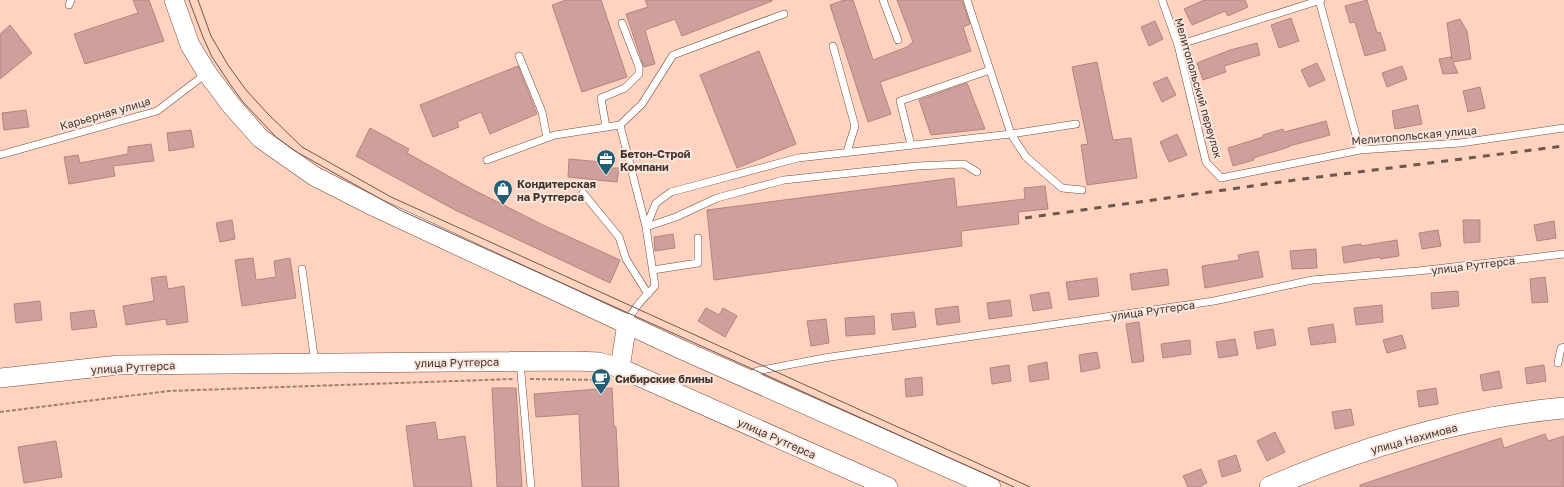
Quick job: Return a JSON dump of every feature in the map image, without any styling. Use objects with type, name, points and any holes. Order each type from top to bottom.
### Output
[{"type":"main road","points":[[174,0],[190,45],[207,73],[231,105],[260,138],[314,176],[361,200],[745,378],[991,487]]},
{"type":"main road","points":[[615,374],[627,323]]},
{"type":"main road","name":"улица Рутгерса","points":[[0,378],[119,365],[315,363],[520,370],[599,362],[615,374],[888,487]]},
{"type":"main road","name":"улица Нахимова","points":[[1270,487],[1359,452],[1421,434],[1523,413],[1564,408]]},
{"type":"lane","points":[[883,0],[898,40]]},
{"type":"lane","points":[[967,0],[1011,134],[1026,156],[1062,188],[1082,190]]},
{"type":"lane","name":"Мелитопольский переулок","points":[[1162,0],[1178,45],[1206,162],[1221,178]]},
{"type":"lane","points":[[1178,45],[1320,0],[1360,150]]},
{"type":"lane","points":[[487,160],[555,135],[620,125],[642,104],[673,55],[784,14]]},
{"type":"lane","points":[[606,127],[600,98],[624,88],[639,74],[639,67],[622,23]]},
{"type":"lane","points":[[833,46],[856,126],[847,152]]},
{"type":"lane","points":[[519,56],[542,112],[547,138]]},
{"type":"lane","points":[[911,145],[900,101],[990,70]]},
{"type":"lane","name":"Карьерная улица","points":[[0,155],[157,111],[207,73]]},
{"type":"lane","points":[[646,227],[656,203],[671,192],[798,158],[1011,134],[1076,124]]},
{"type":"lane","points":[[620,125],[646,227],[655,286],[630,314],[627,323]]},
{"type":"lane","name":"Мелитопольская улица","points":[[1221,178],[1360,150],[1460,143],[1564,128]]},
{"type":"lane","points":[[646,227],[676,217],[717,198],[784,180],[917,166],[964,164],[977,172]]},
{"type":"lane","points":[[583,193],[619,237],[626,260],[648,294]]},
{"type":"lane","points":[[652,270],[698,263],[698,238]]},
{"type":"lane","name":"улица Рутгерса","points":[[745,378],[757,371],[824,358],[1214,302],[1312,280],[1418,271],[1564,254]]},
{"type":"lane","points":[[302,269],[315,363]]},
{"type":"lane","points":[[1558,363],[1561,348],[1564,347]]},
{"type":"lane","points":[[520,370],[531,487]]},
{"type":"path","points":[[0,412],[168,391],[520,370],[615,374]]},
{"type":"building","points":[[133,0],[149,0],[164,41],[85,64],[74,34],[138,13]]},
{"type":"building","points":[[566,0],[601,0],[627,77],[582,92],[552,5]]},
{"type":"building","points":[[645,0],[772,1],[682,36],[675,19],[645,30],[655,64],[644,67],[626,14],[648,7]]},
{"type":"building","points":[[844,0],[853,0],[873,60],[907,47],[913,42],[897,0],[962,0],[970,24],[963,27],[971,51],[880,82],[891,114],[868,122],[830,5]]},
{"type":"building","points":[[1204,0],[1245,0],[1248,7],[1228,16],[1225,11],[1192,25],[1184,9]]},
{"type":"building","points":[[1367,0],[1377,33],[1380,32],[1386,50],[1365,56],[1355,22],[1350,23],[1345,6]]},
{"type":"building","points":[[1291,18],[1299,41],[1279,48],[1271,25]]},
{"type":"building","points":[[1460,19],[1467,31],[1471,59],[1453,62],[1458,73],[1443,74],[1439,59],[1451,57],[1452,60],[1447,23]]},
{"type":"building","points":[[1155,21],[1163,39],[1149,46],[1141,27]]},
{"type":"building","points":[[10,25],[32,53],[0,79],[0,34]]},
{"type":"building","points":[[1257,43],[1260,55],[1224,66],[1226,72],[1203,80],[1197,63],[1230,50]]},
{"type":"building","points":[[759,51],[796,144],[737,168],[700,75]]},
{"type":"building","points":[[1097,62],[1113,140],[1131,138],[1137,178],[1087,185],[1081,145],[1088,144],[1072,67]]},
{"type":"building","points":[[1317,63],[1325,80],[1309,87],[1301,70]]},
{"type":"building","points":[[518,66],[537,114],[490,134],[481,112],[457,122],[459,127],[433,137],[420,105]]},
{"type":"building","points":[[1402,66],[1407,79],[1387,87],[1382,73]]},
{"type":"building","points":[[1167,77],[1176,95],[1162,102],[1153,83]]},
{"type":"building","points":[[967,83],[985,129],[931,135],[919,100]]},
{"type":"building","points":[[1480,87],[1485,108],[1468,112],[1463,91]]},
{"type":"building","points":[[1418,105],[1422,124],[1395,129],[1392,111]]},
{"type":"building","points":[[26,110],[29,127],[4,130],[2,113]]},
{"type":"building","points":[[1326,121],[1330,135],[1289,146],[1253,158],[1254,160],[1233,166],[1228,148],[1283,129],[1284,132]]},
{"type":"building","points":[[370,128],[409,149],[407,153],[468,187],[543,225],[620,260],[610,283],[455,210],[356,156]]},
{"type":"building","points":[[191,130],[194,147],[169,151],[167,133]]},
{"type":"building","points":[[1177,134],[1187,155],[1169,162],[1160,142]]},
{"type":"building","points":[[151,144],[154,161],[113,166],[115,176],[69,184],[64,157],[78,155],[80,163],[128,154],[128,147]]},
{"type":"building","points":[[569,159],[612,163],[612,168],[619,168],[617,182],[568,177]]},
{"type":"building","points":[[954,178],[957,207],[1025,199],[1024,188],[1045,186],[1048,209],[1018,212],[1019,224],[961,231],[962,246],[714,280],[707,210]]},
{"type":"building","points":[[232,220],[235,239],[220,242],[216,223]]},
{"type":"building","points":[[1463,220],[1480,220],[1480,242],[1464,243]]},
{"type":"building","points":[[1554,221],[1556,238],[1537,241],[1534,225]]},
{"type":"building","points":[[1438,230],[1441,246],[1422,249],[1419,233]]},
{"type":"building","points":[[673,234],[675,248],[655,251],[654,237]]},
{"type":"building","points":[[1397,240],[1399,256],[1380,259],[1380,257],[1344,263],[1342,247],[1361,244],[1361,246]]},
{"type":"building","points":[[1316,249],[1317,268],[1292,269],[1290,251]]},
{"type":"building","points":[[1258,251],[1263,277],[1205,288],[1202,266],[1239,260],[1238,255]]},
{"type":"building","points":[[253,258],[256,280],[276,277],[274,261],[290,258],[296,298],[242,306],[235,260]]},
{"type":"building","points":[[1167,269],[1169,285],[1132,290],[1130,274]]},
{"type":"building","points":[[166,276],[168,289],[184,286],[188,322],[167,325],[166,319],[126,325],[123,306],[154,301],[151,278]]},
{"type":"building","points":[[1545,277],[1548,302],[1532,303],[1530,279]]},
{"type":"building","points":[[1097,278],[1099,296],[1069,300],[1066,282]]},
{"type":"building","points":[[1458,291],[1459,306],[1432,309],[1431,293]]},
{"type":"building","points":[[1049,292],[1052,308],[1033,311],[1030,295]]},
{"type":"building","points":[[1010,300],[1012,316],[989,319],[987,303]]},
{"type":"building","points":[[40,301],[42,320],[16,323],[14,304]]},
{"type":"building","points":[[1382,305],[1383,322],[1356,325],[1354,308]]},
{"type":"building","points":[[958,306],[960,322],[937,325],[935,309]]},
{"type":"building","points":[[706,308],[719,315],[723,308],[737,316],[725,337],[698,321]]},
{"type":"building","points":[[94,310],[97,327],[72,330],[70,313]]},
{"type":"building","points":[[914,312],[916,327],[893,330],[891,314]]},
{"type":"building","points":[[874,316],[875,334],[846,336],[845,318]]},
{"type":"building","points":[[826,319],[829,343],[811,346],[807,321]]},
{"type":"building","points":[[1139,322],[1144,361],[1132,363],[1126,324]]},
{"type":"building","points":[[1333,324],[1336,342],[1311,345],[1308,328]]},
{"type":"building","points":[[1273,329],[1276,345],[1257,349],[1254,332]]},
{"type":"building","points":[[1402,335],[1406,348],[1387,353],[1383,340]]},
{"type":"building","points":[[1235,339],[1238,355],[1219,358],[1216,342]]},
{"type":"building","points":[[1190,340],[1191,354],[1163,358],[1161,344]]},
{"type":"building","points":[[1097,352],[1100,368],[1081,372],[1079,355]]},
{"type":"building","points":[[1047,362],[1049,379],[1030,382],[1028,366]]},
{"type":"building","points":[[1009,365],[1011,381],[992,384],[990,368]]},
{"type":"building","points":[[1544,365],[1546,381],[1527,384],[1525,368]]},
{"type":"building","points":[[1499,371],[1502,388],[1483,391],[1480,375]]},
{"type":"building","points":[[922,377],[923,395],[906,397],[905,379]]},
{"type":"building","points":[[492,388],[516,388],[522,487],[497,487]]},
{"type":"building","points":[[612,388],[614,427],[616,427],[619,487],[582,487],[579,414],[536,417],[534,394]]},
{"type":"building","points":[[1436,388],[1438,404],[1419,407],[1417,391]]},
{"type":"building","points":[[1351,409],[1354,425],[1335,429],[1332,412]]},
{"type":"building","points":[[435,422],[438,440],[465,436],[472,487],[414,487],[406,426]]},
{"type":"building","points":[[1275,432],[1285,452],[1267,461],[1257,441]]},
{"type":"building","points":[[1545,434],[1548,441],[1564,436],[1564,487],[1360,487],[1360,485],[1501,438],[1504,448]]},
{"type":"building","points":[[56,441],[62,477],[24,483],[18,447]]},
{"type":"building","points":[[1236,455],[1241,471],[1222,477],[1218,461]]},
{"type":"building","points":[[1201,469],[1207,483],[1199,487],[1188,487],[1183,476]]},
{"type":"tram line","points":[[189,0],[212,57],[232,87],[243,102],[276,137],[295,151],[402,211],[1014,487]]},
{"type":"tram line","points":[[198,0],[211,36],[228,65],[246,90],[302,147],[391,197],[1030,487]]},
{"type":"railway","points":[[1025,218],[1295,180],[1564,146]]},
{"type":"place","name":"Бетон-Строй Компани","points":[[606,176]]},
{"type":"place","name":"Кондитерская на Рутгерса","points":[[503,206]]},
{"type":"place","name":"Сибирские блины","points":[[601,395]]}]
